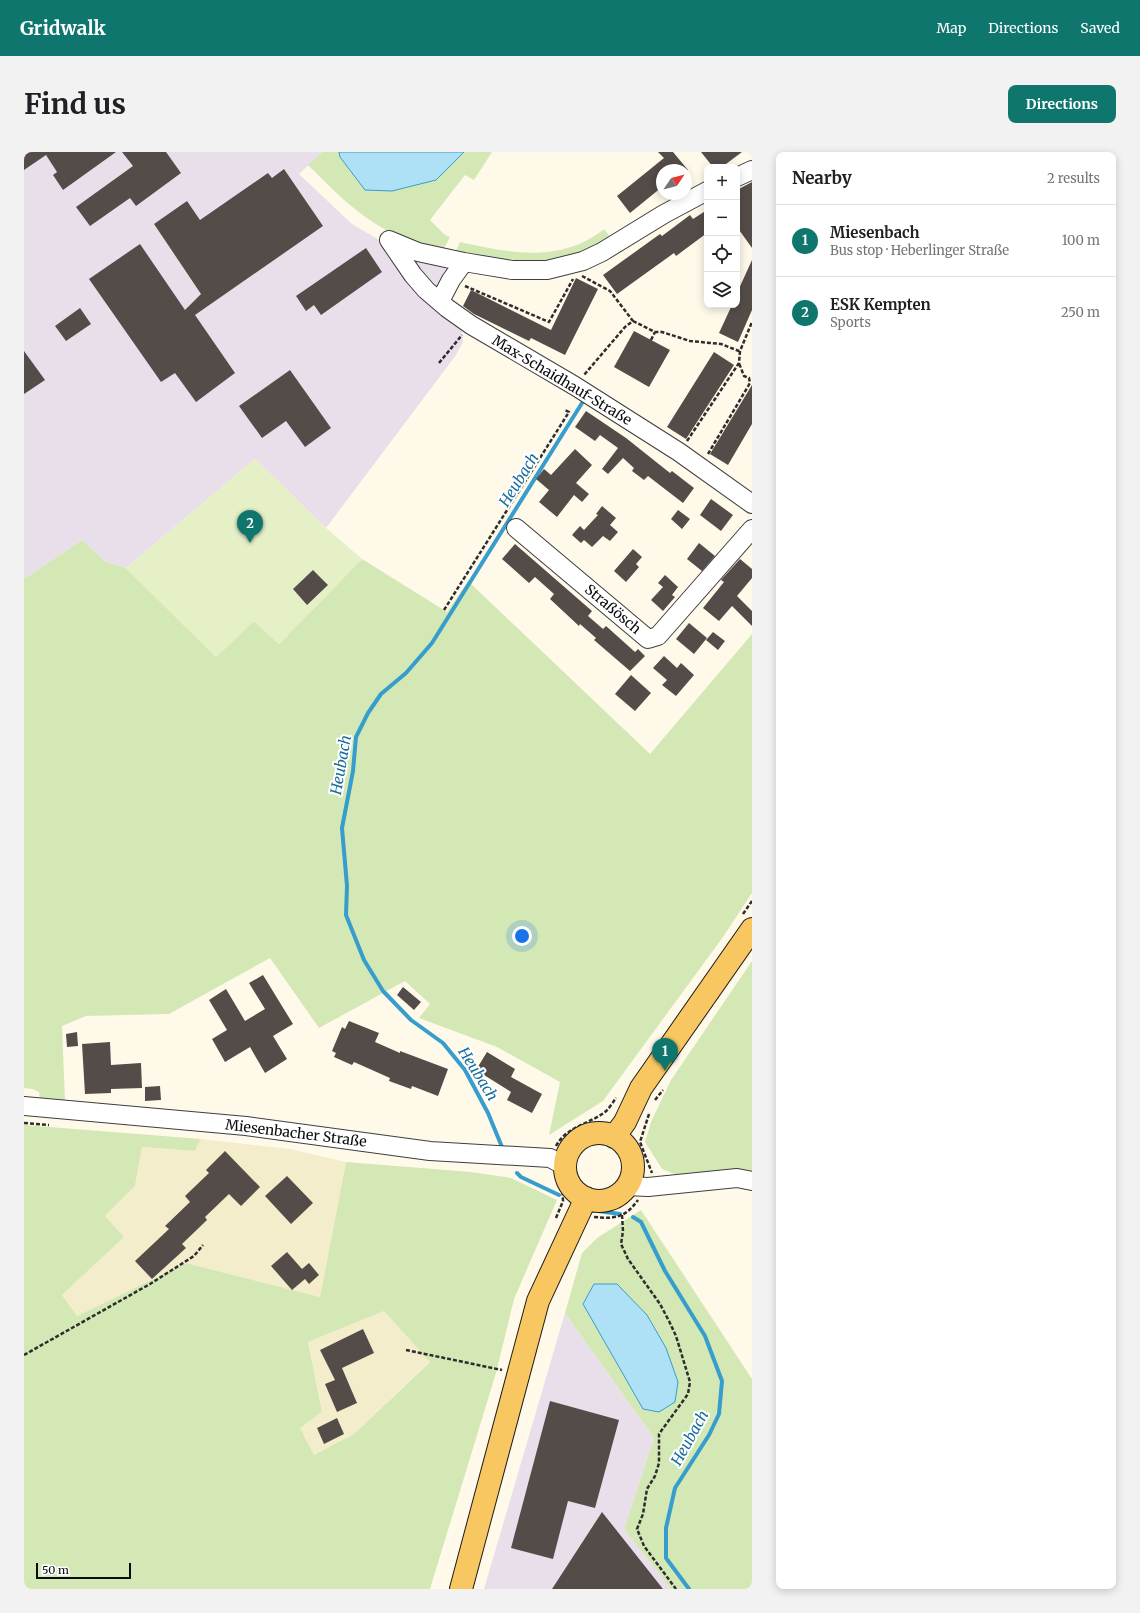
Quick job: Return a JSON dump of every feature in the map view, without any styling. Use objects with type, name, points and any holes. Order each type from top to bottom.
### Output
[{"type":"main road","points":[[614,1137],[625,1122],[641,1088],[746,924]]},
{"type":"main road","points":[[462,1585],[538,1301],[590,1208],[600,1201],[617,1197],[638,1187],[631,1179],[633,1168],[629,1151],[614,1137],[600,1134],[583,1138],[575,1143],[556,1166],[566,1174],[570,1185],[590,1208]]},
{"type":"street","points":[[740,176],[752,170]]},
{"type":"street","points":[[440,301],[451,280],[464,262],[512,270],[547,270],[583,261],[602,252],[664,214],[704,193]]},
{"type":"street","name":"Max-Schaidhauf-Straße","points":[[464,262],[418,252],[389,240],[413,275],[426,290],[447,308],[471,325],[575,386],[679,452],[752,504]]},
{"type":"street","name":"Straßösch","points":[[516,528],[648,639],[658,636],[752,529]]},
{"type":"street","name":"Miesenbacher Straße","points":[[24,1106],[246,1126],[430,1151],[556,1166]]},
{"type":"street","points":[[638,1187],[737,1178],[752,1181]]},
{"type":"path","points":[[451,280],[549,322],[576,273],[610,291],[633,321],[655,332],[662,332],[690,341],[721,344],[740,351]]},
{"type":"path","points":[[575,386],[625,327],[633,321]]},
{"type":"path","points":[[700,467],[750,383],[749,378],[744,376],[739,363],[740,351],[752,322]]},
{"type":"path","points":[[439,363],[471,325]]},
{"type":"path","points":[[651,340],[655,332]]},
{"type":"path","points":[[679,452],[739,363]]},
{"type":"path","points":[[444,610],[569,412],[565,410]]},
{"type":"path","points":[[746,924],[752,901]]},
{"type":"path","points":[[654,1102],[666,1085]]},
{"type":"path","points":[[563,1201],[562,1183],[556,1166],[560,1138],[581,1124],[606,1112],[617,1097]]},
{"type":"path","points":[[590,1208],[612,1219],[634,1206],[638,1187],[652,1172],[640,1142],[651,1108]]},
{"type":"path","points":[[24,1122],[36,1124]]},
{"type":"path","points":[[622,1214],[623,1231],[621,1244],[628,1258],[660,1304],[676,1336],[690,1382],[688,1394],[659,1434],[659,1463],[655,1476],[647,1489],[643,1514],[637,1530],[644,1546],[676,1589]]},
{"type":"path","points":[[24,1355],[150,1284],[194,1256],[203,1245]]},
{"type":"path","points":[[406,1350],[502,1370]]},
{"type":"shaded area","points":[[24,152],[323,152],[299,174],[352,224],[393,248],[471,269],[452,290],[454,307],[461,325],[463,342],[456,355],[326,528],[255,459],[126,568],[106,562],[82,540],[24,579]]},
{"type":"shaded area","points":[[201,1139],[290,1149],[346,1162],[320,1297],[186,1263],[77,1316],[62,1295],[124,1237],[105,1216],[135,1186],[142,1147],[195,1151]]},
{"type":"shaded area","points":[[384,1311],[430,1361],[354,1434],[314,1455],[300,1428],[322,1412],[308,1342]]},
{"type":"shaded area","points":[[565,1313],[654,1438],[624,1529],[671,1589],[484,1589]]},
{"type":"green space","points":[[323,152],[339,152],[340,157],[453,163],[464,152],[492,152],[474,180],[465,175],[430,220],[445,235],[450,237],[443,250],[407,239],[386,230],[375,224],[354,208],[308,165]]},
{"type":"green space","points":[[604,229],[611,238],[587,250],[563,259],[546,263],[512,263],[455,253],[460,242],[497,250],[516,252],[534,253],[552,251],[570,247],[587,240]]},
{"type":"green space","points":[[255,459],[326,528],[362,559],[279,644],[254,621],[216,657],[126,568]]},
{"type":"green space","points":[[82,540],[106,562],[126,568],[216,657],[254,621],[279,644],[362,559],[447,612],[468,581],[650,754],[752,634],[752,893],[723,937],[603,1101],[549,1135],[560,1082],[497,1047],[419,1018],[430,1004],[405,981],[319,1028],[270,958],[169,1014],[86,1016],[62,1026],[65,1100],[40,1099],[39,1092],[24,1088],[24,579]]},
{"type":"green space","points":[[752,961],[752,1176],[677,1175],[662,1169],[645,1142],[651,1122],[671,1080]]},
{"type":"green space","points":[[24,1125],[201,1139],[195,1151],[142,1147],[135,1186],[105,1216],[124,1237],[62,1295],[77,1316],[186,1263],[320,1297],[346,1162],[471,1172],[511,1178],[557,1200],[514,1299],[496,1373],[430,1589],[24,1589]],"holes":[[[384,1311],[430,1362],[354,1434],[314,1455],[300,1428],[322,1412],[308,1342]]]},
{"type":"green space","points":[[641,1210],[752,1379],[752,1589],[671,1589],[624,1529],[654,1438],[565,1313],[582,1253],[597,1238]]},
{"type":"water","points":[[339,152],[464,152],[436,180],[392,191],[365,190],[340,157]]},
{"type":"water","points":[[594,1284],[617,1284],[647,1315],[666,1348],[678,1382],[675,1402],[659,1412],[643,1409],[583,1304]]},
{"type":"building","points":[[24,152],[116,152],[63,190],[53,175],[57,172],[46,155],[24,170]]},
{"type":"building","points":[[122,152],[166,152],[181,173],[136,206],[130,198],[90,226],[76,207],[133,166]]},
{"type":"building","points":[[658,152],[673,152],[683,164],[657,164],[664,158]]},
{"type":"building","points":[[701,152],[742,152],[726,164],[711,164]]},
{"type":"building","points":[[656,164],[656,192],[630,213],[617,196]]},
{"type":"building","points":[[284,169],[323,226],[195,315],[235,373],[196,402],[175,373],[161,382],[89,279],[140,244],[185,310],[201,294],[154,224],[187,201],[200,220],[268,173],[272,178]]},
{"type":"building","points":[[752,182],[752,248],[740,231],[740,188]]},
{"type":"building","points":[[704,212],[704,235],[676,256],[674,253],[617,294],[603,275],[660,234],[662,236],[690,215],[693,219]]},
{"type":"building","points":[[366,248],[382,272],[321,315],[314,305],[306,311],[296,296]]},
{"type":"building","points":[[752,260],[752,310],[738,342],[719,333],[731,308],[740,308],[740,286]]},
{"type":"building","points":[[576,278],[598,289],[565,355],[531,338],[529,341],[474,314],[463,306],[471,290],[551,330]]},
{"type":"building","points":[[80,308],[91,324],[66,341],[55,326]]},
{"type":"building","points":[[634,331],[670,350],[649,387],[614,367]]},
{"type":"building","points":[[24,351],[45,380],[24,394]]},
{"type":"building","points":[[714,352],[734,365],[686,439],[667,427]]},
{"type":"building","points":[[290,370],[331,428],[305,447],[286,421],[262,438],[239,406]]},
{"type":"building","points":[[752,385],[752,424],[728,465],[710,454]]},
{"type":"building","points":[[586,411],[626,438],[670,473],[672,471],[694,488],[683,503],[648,476],[644,480],[632,471],[634,468],[623,458],[608,474],[602,469],[618,448],[600,435],[595,441],[575,427]]},
{"type":"building","points":[[575,449],[592,465],[576,483],[589,494],[582,502],[574,495],[557,517],[539,502],[549,490],[536,479],[544,469],[551,475]]},
{"type":"building","points":[[711,499],[733,515],[721,531],[700,515]]},
{"type":"building","points":[[602,506],[616,518],[610,525],[618,532],[610,541],[603,536],[592,547],[584,540],[581,543],[572,535],[580,526],[584,530],[598,515],[596,514]]},
{"type":"building","points":[[678,510],[690,519],[682,529],[671,519]]},
{"type":"building","points":[[699,543],[715,556],[702,571],[687,559]]},
{"type":"building","points":[[515,544],[592,611],[588,616],[603,629],[606,626],[635,652],[638,649],[645,656],[630,671],[594,640],[596,638],[580,624],[579,626],[550,599],[554,594],[535,577],[529,583],[502,559]]},
{"type":"building","points":[[633,549],[642,557],[636,564],[639,567],[626,582],[614,571]]},
{"type":"building","points":[[740,559],[752,569],[752,578],[737,596],[752,611],[752,626],[732,606],[719,621],[703,608],[724,582],[721,580]]},
{"type":"building","points":[[313,570],[328,585],[307,605],[293,589]]},
{"type":"building","points":[[665,575],[678,587],[672,595],[675,597],[663,611],[651,600],[663,587],[658,583]]},
{"type":"building","points":[[689,623],[707,638],[694,654],[676,639]]},
{"type":"building","points":[[713,632],[725,641],[718,650],[706,640]]},
{"type":"building","points":[[664,656],[677,668],[681,663],[694,675],[676,696],[662,685],[667,680],[653,668]]},
{"type":"building","points":[[631,675],[651,693],[635,711],[615,694]]},
{"type":"building","points":[[263,975],[293,1024],[273,1036],[287,1059],[265,1073],[250,1047],[225,1062],[212,1039],[227,1030],[209,1000],[226,989],[245,1021],[265,1009],[249,983]]},
{"type":"building","points":[[403,987],[421,1002],[414,1010],[397,995]]},
{"type":"building","points":[[349,1021],[379,1033],[375,1042],[400,1053],[400,1051],[448,1069],[438,1096],[412,1086],[411,1089],[389,1081],[390,1078],[354,1062],[352,1065],[334,1057],[336,1053],[332,1051],[342,1027],[345,1029]]},
{"type":"building","points":[[77,1032],[78,1046],[67,1047],[66,1034]]},
{"type":"building","points":[[110,1042],[111,1065],[141,1063],[142,1088],[111,1089],[111,1093],[85,1094],[82,1044]]},
{"type":"building","points":[[487,1052],[515,1069],[511,1077],[542,1094],[532,1113],[507,1100],[511,1092],[476,1070]]},
{"type":"building","points":[[160,1086],[161,1100],[145,1101],[145,1087]]},
{"type":"building","points":[[225,1151],[260,1187],[241,1206],[229,1194],[205,1217],[207,1220],[182,1244],[186,1248],[152,1279],[135,1261],[169,1229],[165,1226],[190,1202],[185,1196],[209,1173],[206,1170]]},
{"type":"building","points":[[287,1176],[313,1203],[291,1224],[265,1196]]},
{"type":"building","points":[[287,1252],[302,1269],[309,1263],[319,1275],[309,1284],[305,1279],[292,1290],[271,1266]]},
{"type":"building","points":[[363,1329],[374,1353],[342,1368],[357,1403],[337,1412],[325,1384],[335,1380],[320,1350]]},
{"type":"building","points":[[550,1401],[619,1420],[595,1508],[568,1501],[553,1559],[511,1548]]},
{"type":"building","points":[[337,1418],[344,1434],[324,1444],[317,1428]]},
{"type":"building","points":[[602,1512],[663,1589],[552,1589]]},
{"type":"waterway","name":"Heubach","points":[[502,1147],[488,1113],[465,1070],[443,1043],[411,1020],[383,991],[364,960],[346,915],[347,886],[342,828],[353,771],[356,737],[368,713],[381,694],[406,673],[432,643],[582,403]]},
{"type":"waterway","name":"Heubach","points":[[517,1173],[521,1177],[559,1195]]},
{"type":"waterway","name":"Heubach","points":[[598,1211],[620,1214]]},
{"type":"waterway","name":"Heubach","points":[[633,1217],[641,1222],[665,1271],[705,1336],[722,1381],[719,1414],[709,1435],[675,1488],[666,1528],[666,1558],[689,1589]]},
{"type":"place","name":"ESK Kempten","points":[[250,543]]},
{"type":"place","name":"Miesenbach","points":[[665,1071]]}]
